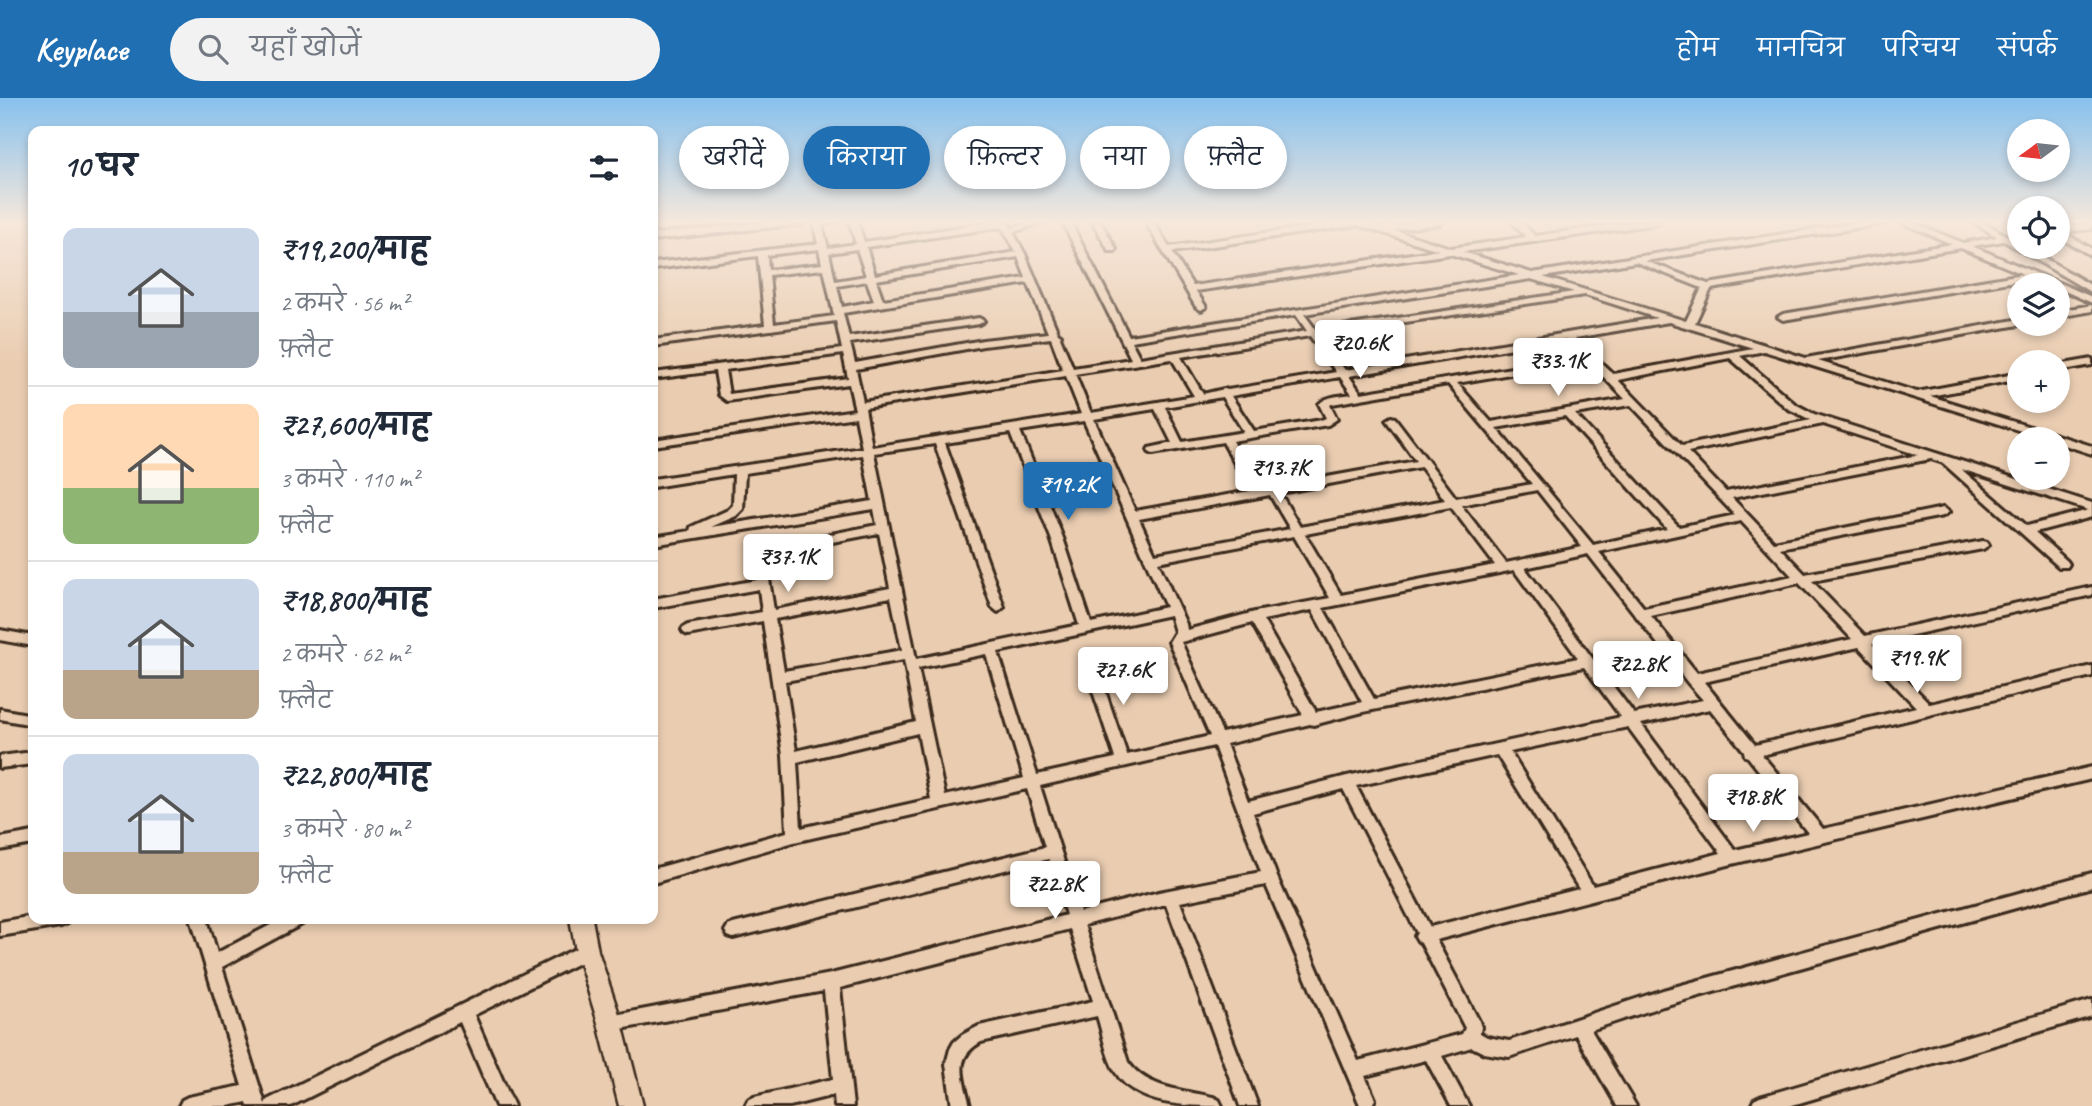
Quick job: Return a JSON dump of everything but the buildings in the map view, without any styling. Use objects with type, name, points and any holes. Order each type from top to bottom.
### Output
[{"type":"street","points":[[763,268],[770,327]]},
{"type":"street","points":[[764,273],[809,268]]},
{"type":"street","points":[[828,268],[851,367],[939,803]]},
{"type":"street","points":[[868,268],[880,303]]},
{"type":"street","points":[[832,284],[933,268]]},
{"type":"street","points":[[1027,268],[1087,416],[1182,629],[1175,638],[1177,648],[1218,740],[1270,877],[1366,1099]]},
{"type":"street","points":[[1090,268],[1138,362]]},
{"type":"street","points":[[1177,268],[1201,307]]},
{"type":"street","points":[[1190,289],[1336,268]]},
{"type":"street","points":[[1500,268],[2018,427]]},
{"type":"street","points":[[1126,339],[1594,268]]},
{"type":"street","points":[[1656,268],[1707,287],[1825,268]]},
{"type":"street","points":[[2055,268],[2092,290]]},
{"type":"street","points":[[1783,317],[2007,279]]},
{"type":"street","points":[[658,342],[770,327],[880,303],[1032,280]]},
{"type":"street","points":[[1482,285],[1500,306]]},
{"type":"street","points":[[1689,325],[1707,287]]},
{"type":"street","points":[[2070,290],[2092,300]]},
{"type":"street","points":[[658,442],[1175,355],[1585,293]]},
{"type":"street","points":[[2070,312],[2092,308]]},
{"type":"street","points":[[1298,312],[1359,397]]},
{"type":"street","points":[[658,482],[1014,429],[1668,319]]},
{"type":"street","points":[[658,375],[720,368],[979,321]]},
{"type":"street","points":[[1804,361],[2007,323]]},
{"type":"street","points":[[851,367],[983,343],[1056,335]]},
{"type":"street","points":[[1567,335],[1681,450],[1927,710]]},
{"type":"street","points":[[1611,378],[1762,348]]},
{"type":"street","points":[[1175,355],[1199,396]]},
{"type":"street","points":[[1733,355],[1791,406],[1824,420],[2092,507]]},
{"type":"street","points":[[1153,450],[1329,421],[1332,419],[1326,402],[1589,358]]},
{"type":"street","points":[[2070,366],[2092,362]]},
{"type":"street","points":[[720,368],[724,395],[727,398],[853,380]]},
{"type":"street","points":[[1914,396],[2007,378]]},
{"type":"street","points":[[1451,382],[1540,485],[1750,752],[1821,837]]},
{"type":"street","points":[[1224,392],[1251,434]]},
{"type":"street","points":[[1490,426],[1633,401]]},
{"type":"street","points":[[1157,404],[1179,446]]},
{"type":"street","points":[[1567,412],[1676,531]]},
{"type":"street","points":[[1391,419],[1451,502],[1510,567],[1587,661],[1732,857]]},
{"type":"street","points":[[1681,450],[1824,420]]},
{"type":"street","points":[[1014,429],[1056,538],[1086,628]]},
{"type":"street","points":[[1226,439],[1257,493]]},
{"type":"street","points":[[939,440],[998,607]]},
{"type":"street","points":[[2070,443],[2092,450]]},
{"type":"street","points":[[1723,496],[1937,457]]},
{"type":"street","points":[[1937,457],[2063,564]]},
{"type":"street","points":[[1132,516],[1422,463]]},
{"type":"street","points":[[686,535],[736,510],[741,502],[740,470]]},
{"type":"street","points":[[1152,559],[1540,485]]},
{"type":"street","points":[[1273,490],[1338,601]]},
{"type":"street","points":[[658,540],[878,504]]},
{"type":"street","points":[[1772,546],[1943,512]]},
{"type":"street","points":[[2025,531],[2092,513]]},
{"type":"street","points":[[1175,638],[1255,617],[1510,567],[1743,517]]},
{"type":"street","points":[[794,836],[790,758],[758,556],[762,550],[883,528]]},
{"type":"street","points":[[1642,613],[1751,588],[1983,545]]},
{"type":"street","points":[[658,602],[762,584]]},
{"type":"street","points":[[1693,679],[2092,591]]},
{"type":"street","points":[[688,629],[895,592]]},
{"type":"street","points":[[1315,606],[1370,705]]},
{"type":"street","points":[[777,677],[990,648],[1174,610]]},
{"type":"street","points":[[1255,617],[1313,720]]},
{"type":"street","points":[[0,635],[28,638]]},
{"type":"street","points":[[990,648],[1052,852],[1126,1075],[1149,1090],[1213,1106]]},
{"type":"street","points":[[658,875],[794,836],[1370,705],[1587,661]]},
{"type":"street","points":[[1090,664],[1123,761]]},
{"type":"street","points":[[1750,752],[2092,671]]},
{"type":"street","points":[[1243,809],[1347,782],[1712,703]]},
{"type":"street","points":[[0,714],[28,719]]},
{"type":"street","points":[[790,758],[924,726]]},
{"type":"street","points":[[1501,749],[1590,894]]},
{"type":"street","points":[[0,762],[28,759]]},
{"type":"street","points":[[1423,936],[1732,857],[2092,773]]},
{"type":"street","points":[[1347,782],[1423,936],[1471,1021],[1471,1037],[1467,1041],[1353,1072]]},
{"type":"street","points":[[0,844],[28,839]]},
{"type":"street","points":[[733,931],[1052,852]]},
{"type":"street","points":[[610,1023],[831,982],[1074,920],[1270,877]]},
{"type":"street","points":[[1471,1037],[1484,1045],[1509,1049],[1677,995],[2092,880]]},
{"type":"street","points":[[1171,897],[1249,1106]]},
{"type":"street","points":[[0,929],[30,924]]},
{"type":"street","points":[[188,1106],[230,1097],[255,1099],[201,924]]},
{"type":"street","points":[[213,963],[287,924]]},
{"type":"street","points":[[582,924],[587,951],[610,1023],[631,1106]]},
{"type":"street","points":[[273,1106],[587,951]]},
{"type":"street","points":[[831,982],[844,1106]]},
{"type":"street","points":[[961,1106],[953,1062],[957,1048],[965,1041],[979,1034],[1102,1007]]},
{"type":"street","points":[[1760,1106],[2092,1008]]},
{"type":"street","points":[[464,1012],[505,1106]]},
{"type":"street","points":[[1579,1025],[1627,1106]]},
{"type":"street","points":[[1430,1051],[1460,1106]]},
{"type":"street","points":[[754,1106],[842,1085]]}]
